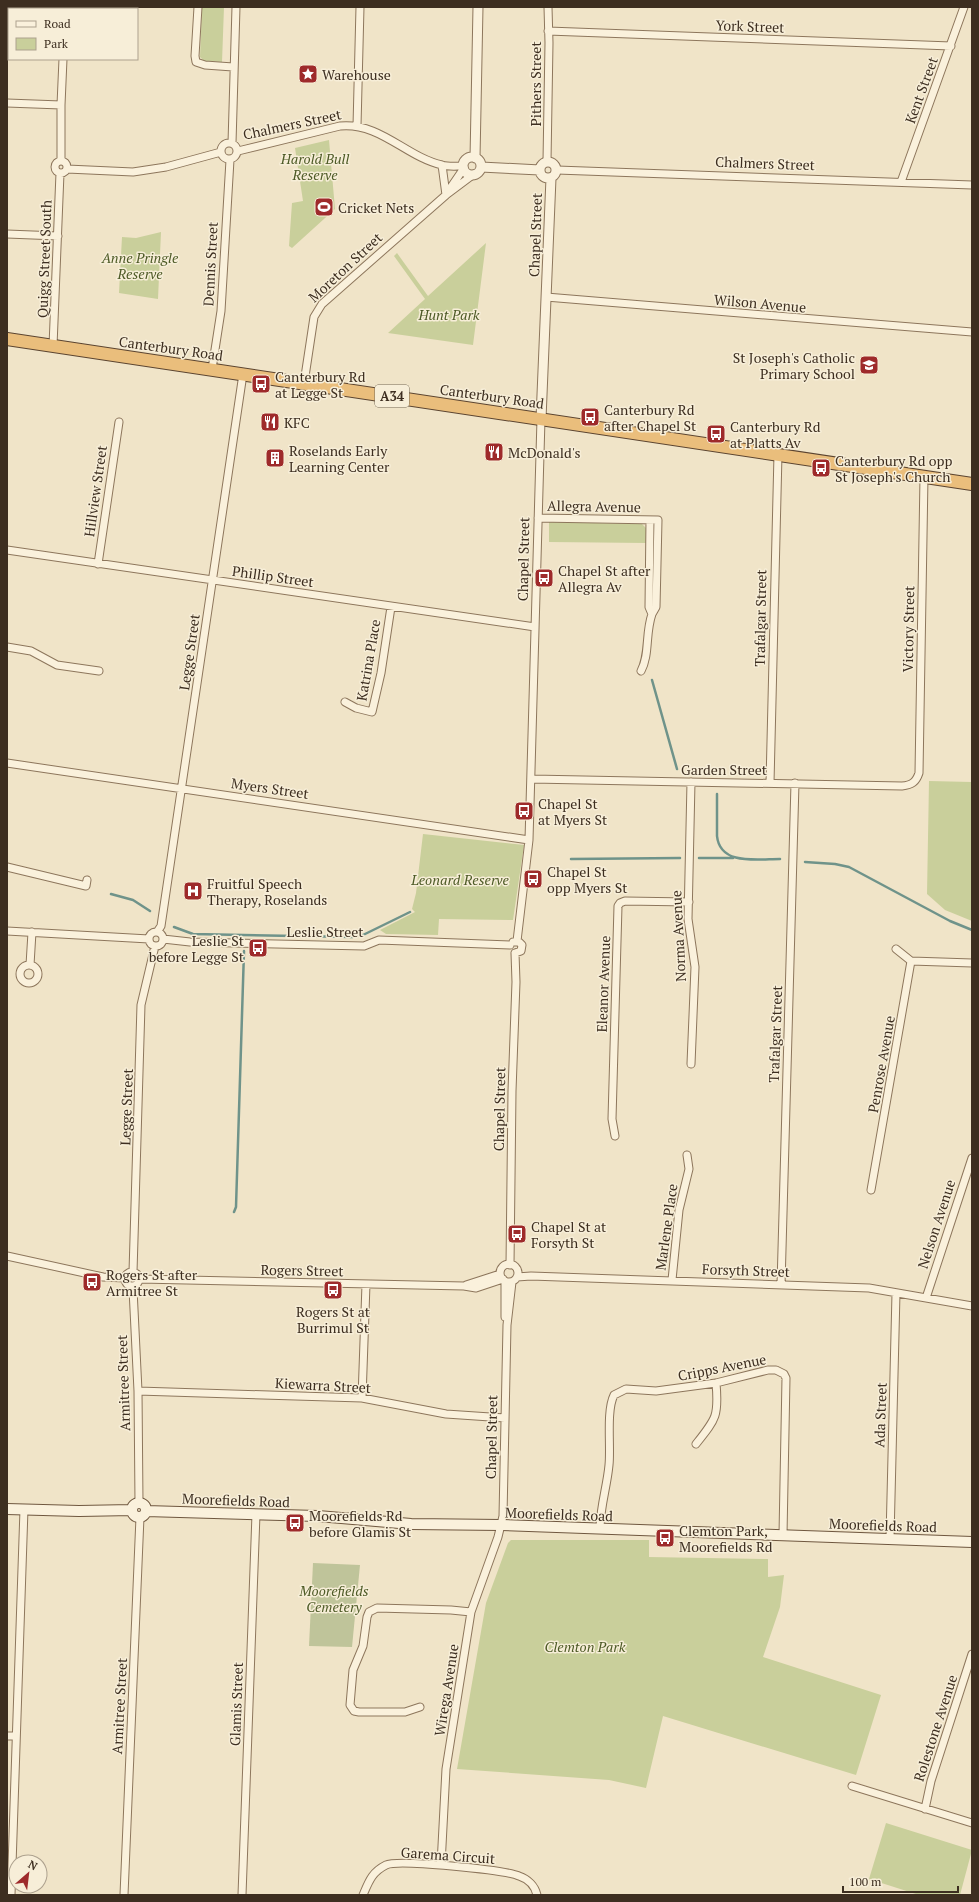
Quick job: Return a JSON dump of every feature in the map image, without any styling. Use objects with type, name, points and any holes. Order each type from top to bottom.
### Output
[{"type":"highway","name":"Canterbury Road","points":[[7,339],[972,484]]},
{"type":"main road","points":[[7,1509],[144,1505],[143,1514]]},
{"type":"main road","name":"Moorefields Road","points":[[143,1514],[256,1514],[318,1516],[411,1524],[890,1538],[972,1542]]},
{"type":"street","points":[[198,7],[195,56],[196,62],[205,65],[233,67]]},
{"type":"street","points":[[232,143],[224,145],[221,152],[223,157],[230,160],[235,158],[238,151],[236,146],[232,143],[233,67],[236,7]]},
{"type":"street","points":[[357,126],[360,7]]},
{"type":"street","points":[[475,158],[467,159],[464,167],[469,174],[479,172],[480,166],[479,161],[475,158],[478,7]]},
{"type":"street","name":"Pithers Street","points":[[547,161],[549,43],[548,7]]},
{"type":"street","name":"Kent Street","points":[[901,182],[964,7]]},
{"type":"street","name":"York Street","points":[[548,31],[951,46]]},
{"type":"street","points":[[61,161],[63,60]]},
{"type":"street","points":[[7,103],[61,105]]},
{"type":"street","name":"Chalmers Street","points":[[238,151],[340,126],[357,126],[372,130],[427,160],[442,165],[464,167]]},
{"type":"street","points":[[61,161],[56,164],[55,168],[60,173],[64,173],[67,169],[133,172],[166,167],[221,152]]},
{"type":"street","name":"Dennis Street","points":[[212,370],[221,311],[230,160]]},
{"type":"street","points":[[61,161],[66,164],[67,169]]},
{"type":"street","points":[[547,161],[554,163],[554,174],[543,176],[540,170],[542,163],[547,161]]},
{"type":"street","points":[[442,165],[446,195]]},
{"type":"street","points":[[480,166],[540,170]]},
{"type":"street","name":"Moreton Street","points":[[446,195],[464,167]]},
{"type":"street","name":"Quigg Street South","points":[[52,346],[60,173]]},
{"type":"street","name":"Moreton Street","points":[[304,383],[314,317],[317,310],[446,195],[474,174]]},
{"type":"street","name":"Chalmers Street","points":[[554,174],[972,184]]},
{"type":"street","name":"Chapel Street","points":[[517,941],[529,840],[532,779],[541,419],[546,297],[554,174]]},
{"type":"street","points":[[7,234],[58,236]]},
{"type":"street","name":"Wilson Avenue","points":[[546,297],[972,332]]},
{"type":"street","name":"Legge Street","points":[[157,932],[161,926],[243,374]]},
{"type":"street","name":"Hillview Street","points":[[98,564],[119,422]]},
{"type":"street","name":"Trafalgar Street","points":[[770,782],[778,454]]},
{"type":"street","name":"Victory Street","points":[[916,781],[919,773],[924,477]]},
{"type":"street","name":"Allegra Avenue","points":[[538,518],[658,520],[656,607],[647,628],[646,659],[641,671]]},
{"type":"street","name":"Allegra Avenue","points":[[650,520],[649,607],[652,614]]},
{"type":"street","name":"Phillip Street","points":[[7,550],[535,627]]},
{"type":"street","name":"Katrina Place","points":[[345,702],[356,708],[372,712],[381,673],[391,607]]},
{"type":"street","points":[[7,647],[31,651],[57,665],[99,671]]},
{"type":"street","name":"Myers Street","points":[[7,763],[529,840]]},
{"type":"street","name":"Garden Street","points":[[532,779],[770,782],[902,786],[912,784],[916,781]]},
{"type":"street","name":"Norma Avenue","points":[[691,782],[689,930],[694,967],[691,1064]]},
{"type":"street","name":"Trafalgar Street","points":[[781,1285],[795,783]]},
{"type":"street","points":[[7,867],[86,886],[87,880]]},
{"type":"street","name":"Eleanor Avenue","points":[[615,1136],[612,1119],[618,906],[620,903],[625,901],[689,902]]},
{"type":"street","points":[[7,931],[149,939]]},
{"type":"street","points":[[30,965],[32,932]]},
{"type":"street","points":[[157,932],[161,934],[163,939],[161,944],[155,946],[149,939],[151,934],[157,932]]},
{"type":"street","name":"Leslie Street","points":[[163,939],[190,942],[364,946],[379,940],[510,945]]},
{"type":"street","points":[[517,941],[521,943],[522,947],[520,953],[515,953],[511,950],[510,945],[517,941]]},
{"type":"street","name":"Legge Street","points":[[133,1272],[141,1005],[155,946]]},
{"type":"street","points":[[896,949],[912,961],[972,963]]},
{"type":"street","name":"Chapel Street","points":[[510,1265],[512,1091],[516,982],[515,953]]},
{"type":"street","name":"Penrose Avenue","points":[[871,1190],[912,961]]},
{"type":"street","name":"Marlene Place","points":[[672,1280],[679,1210],[689,1168],[688,1155]]},
{"type":"street","name":"Nelson Avenue","points":[[926,1298],[969,1178],[972,1158]]},
{"type":"street","points":[[7,1256],[102,1277],[125,1278]]},
{"type":"street","points":[[510,1265],[517,1269],[508,1279],[503,1267],[510,1265]]},
{"type":"street","points":[[129,1272],[133,1272],[137,1273],[140,1279],[134,1286],[128,1284],[125,1278],[129,1272]]},
{"type":"street","name":"Forsyth Street","points":[[508,1279],[531,1276],[869,1288],[972,1306]]},
{"type":"street","name":"Rogers Street","points":[[140,1279],[464,1286],[508,1279]]},
{"type":"street","name":"Chapel Street","points":[[504,1303],[508,1279]]},
{"type":"street","name":"Chapel Street","points":[[501,1526],[503,1513],[508,1279]]},
{"type":"street","name":"Rogers Street","points":[[464,1286],[472,1288],[508,1279]]},
{"type":"street","points":[[362,1398],[366,1284]]},
{"type":"street","name":"Armitree Street","points":[[134,1286],[134,1333],[138,1391],[135,1506]]},
{"type":"street","name":"Chapel Street","points":[[484,1286],[498,1288],[502,1293],[506,1325]]},
{"type":"street","name":"Ada Street","points":[[890,1538],[896,1293]]},
{"type":"street","name":"Cripps Avenue","points":[[600,1529],[601,1510],[609,1463],[611,1406],[614,1395],[626,1389],[656,1391],[716,1383],[768,1370],[780,1371],[786,1376],[783,1535]]},
{"type":"street","points":[[696,1444],[711,1425],[717,1413],[716,1383]]},
{"type":"street","name":"Kiewarra Street","points":[[138,1391],[362,1398],[446,1414],[505,1418]]},
{"type":"street","points":[[11,1895],[24,1509]]},
{"type":"street","name":"Armitree Street","points":[[124,1895],[143,1514]]},
{"type":"street","name":"Glamis Street","points":[[242,1895],[256,1514]]},
{"type":"street","name":"Wirega Avenue","points":[[441,1865],[446,1769],[471,1612],[501,1526]]},
{"type":"street","points":[[420,1707],[414,1710],[397,1712],[359,1712],[354,1711],[352,1708],[350,1692],[353,1670],[363,1646],[369,1612],[377,1608],[471,1612]]},
{"type":"street","name":"Rolestone Avenue","points":[[925,1809],[931,1781],[969,1672],[972,1654]]},
{"type":"street","points":[[7,1736],[16,1736]]},
{"type":"street","points":[[852,1786],[972,1823]]},
{"type":"street","name":"Garema Circuit","points":[[363,1895],[373,1873],[388,1864],[441,1865],[518,1875],[531,1883],[537,1895]]},
{"type":"green space","points":[[202,7],[224,7],[222,62],[204,61],[200,57]]},
{"type":"green space","name":"Harold Bull Reserve","points":[[329,140],[335,209],[292,248],[289,246],[292,203],[303,201],[295,148]]},
{"type":"green space","name":"Anne Pringle Reserve","points":[[161,232],[158,299],[119,293],[122,237],[136,238]]},
{"type":"green space","name":"Hunt Park","points":[[486,243],[473,345],[388,333],[425,299],[394,256],[397,253],[428,296]]},
{"type":"green space","points":[[549,522],[642,524],[646,528],[646,543],[549,542]]},
{"type":"green space","points":[[929,781],[972,782],[972,921],[945,910],[927,894]]},
{"type":"green space","name":"Leonard Reserve","points":[[423,834],[524,845],[513,920],[439,919],[438,935],[386,934],[380,930],[415,912],[412,909],[416,893]]},
{"type":"green space","name":"Clemton Park","points":[[511,1540],[649,1540],[649,1557],[768,1559],[768,1577],[784,1575],[780,1607],[763,1657],[881,1695],[856,1775],[663,1716],[646,1788],[609,1780],[457,1769],[486,1603],[508,1543]]},
{"type":"green space","name":"Moorefields Cemetery","points":[[313,1563],[360,1565],[352,1647],[309,1646]]},
{"type":"green space","points":[[886,1823],[972,1850],[960,1895],[919,1895],[869,1879]]},
{"type":"waterway","points":[[652,680],[677,769]]},
{"type":"waterway","points":[[717,794],[717,836],[720,846],[725,852],[741,859],[780,859]]},
{"type":"waterway","points":[[571,859],[680,858]]},
{"type":"waterway","points":[[699,858],[733,858]]},
{"type":"waterway","points":[[805,862],[835,864],[849,867],[950,921],[972,930]]},
{"type":"waterway","points":[[111,894],[133,900],[150,911]]},
{"type":"waterway","points":[[174,927],[193,934],[352,937],[363,935],[410,912]]},
{"type":"waterway","points":[[234,1212],[236,1207],[244,951]]},
{"type":"place","name":"Warehouse","points":[[308,74]]},
{"type":"place","name":"Cricket Nets","points":[[324,207]]},
{"type":"place","name":"St Joseph's Catholic Primary School","points":[[869,365]]},
{"type":"place","name":"Canterbury Rd at Legge St","points":[[261,384]]},
{"type":"place","name":"Canterbury Rd after Chapel St","points":[[590,417]]},
{"type":"place","name":"KFC","points":[[270,422]]},
{"type":"place","name":"Canterbury Rd at Platts Av","points":[[716,434]]},
{"type":"place","name":"McDonald's","points":[[494,452]]},
{"type":"place","name":"Roselands Early Learning Center","points":[[275,458]]},
{"type":"place","name":"Canterbury Rd opp St Joseph's Church","points":[[821,468]]},
{"type":"place","name":"Chapel St after Allegra Av","points":[[544,578]]},
{"type":"place","name":"Chapel St at Myers St","points":[[524,811]]},
{"type":"place","name":"Chapel St opp Myers St","points":[[533,879]]},
{"type":"place","name":"Fruitful Speech Therapy, Roselands","points":[[193,891]]},
{"type":"place","name":"Leslie St before Legge St","points":[[258,948]]},
{"type":"place","name":"Chapel St at Forsyth St","points":[[517,1234]]},
{"type":"place","name":"Rogers St after Armitree St","points":[[92,1282]]},
{"type":"place","name":"Rogers St at Burrimul St","points":[[333,1290]]},
{"type":"place","name":"Moorefields Rd before Glamis St","points":[[295,1523]]},
{"type":"place","name":"Clemton Park, Moorefields Rd","points":[[665,1538]]}]
